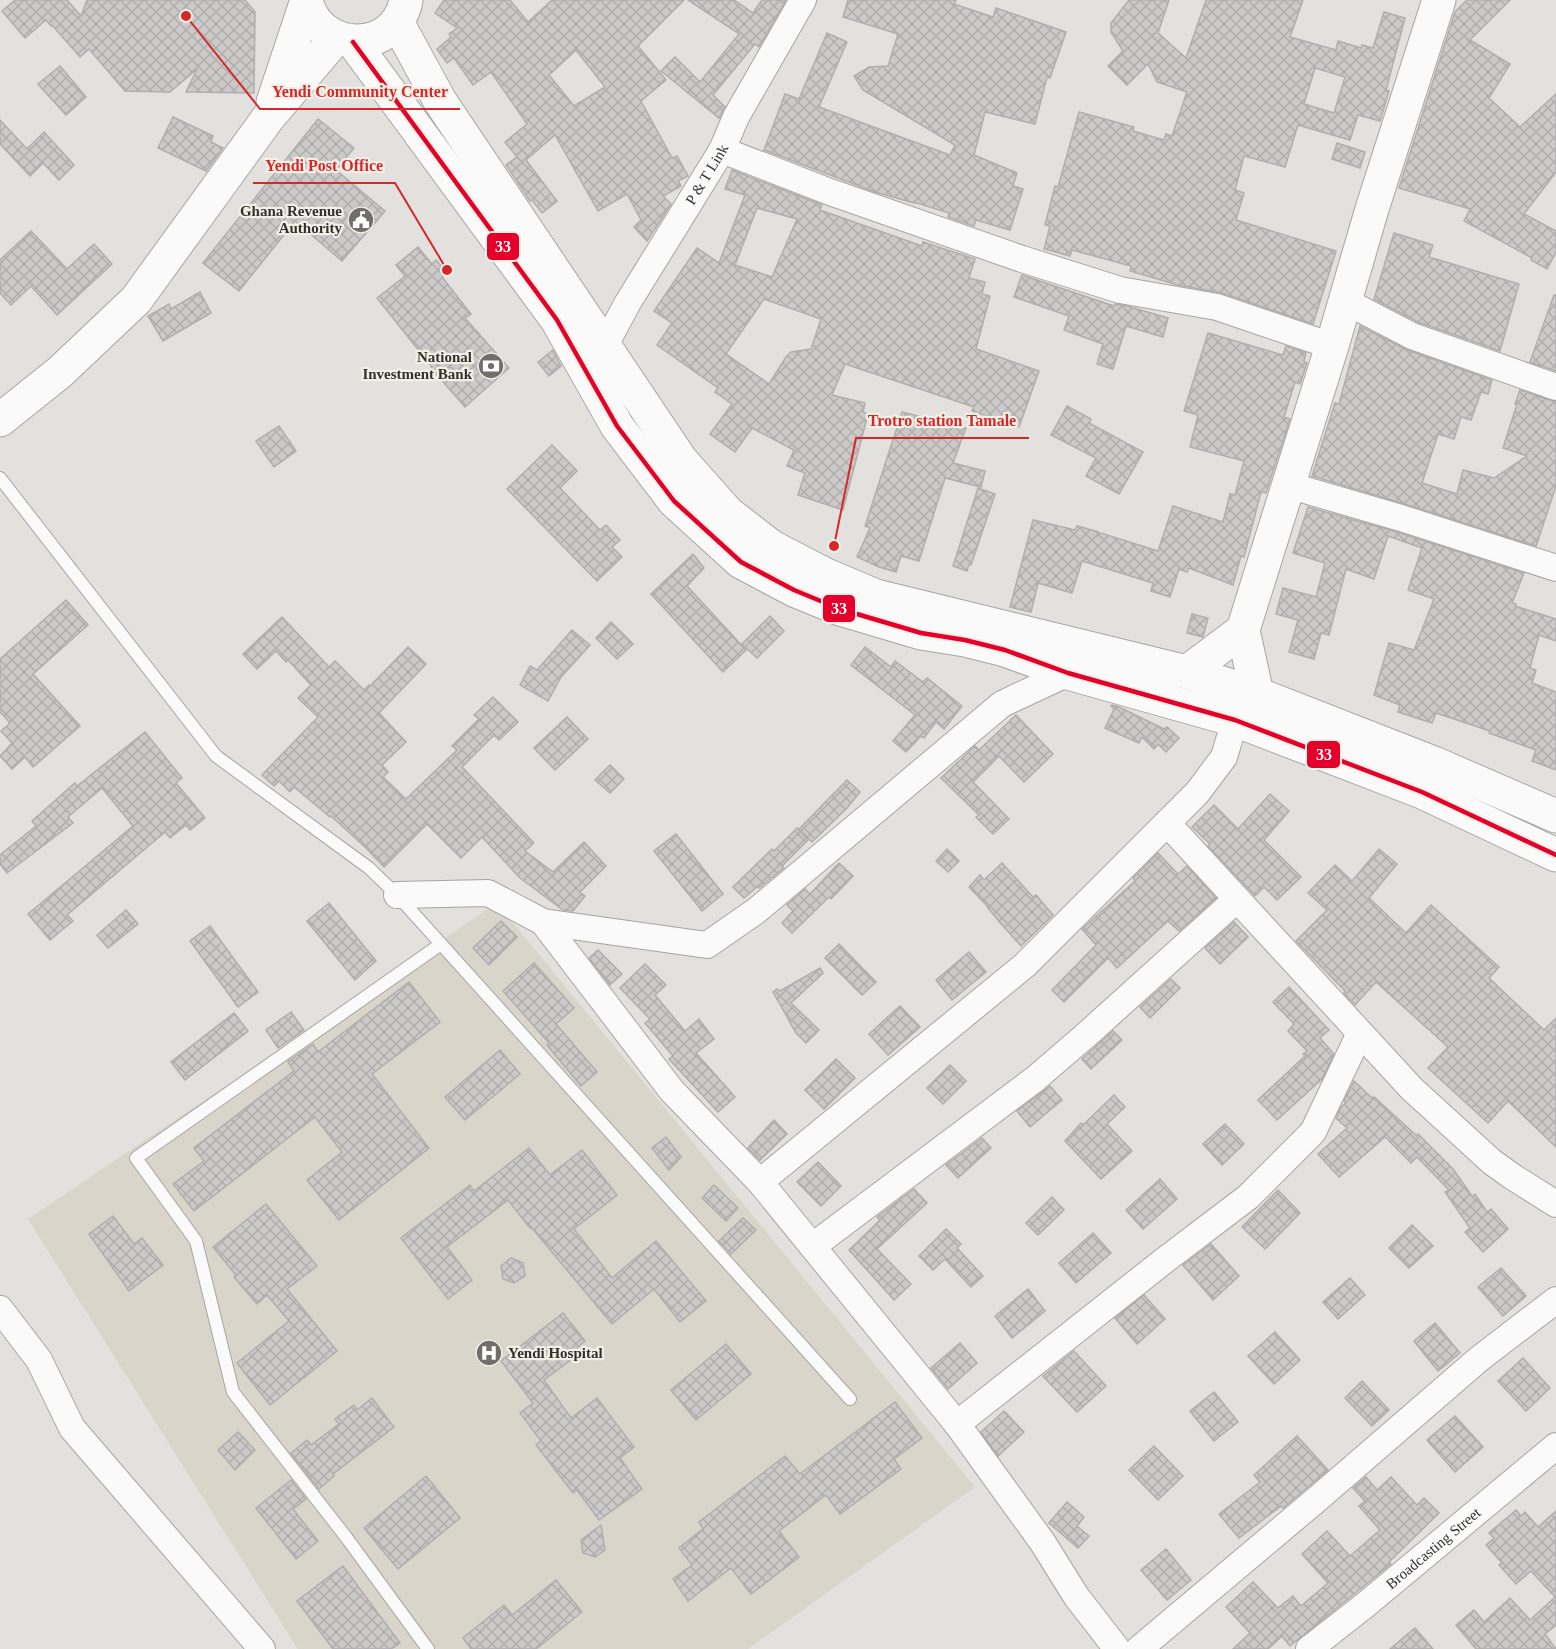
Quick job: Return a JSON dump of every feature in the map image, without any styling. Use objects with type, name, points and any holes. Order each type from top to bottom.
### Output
[{"type":"main road","points":[[1246,701],[1244,630],[1372,209],[1439,0]]},
{"type":"main road","points":[[306,1],[312,18],[323,30],[344,40],[369,40],[384,33],[401,11],[440,101],[681,460],[728,513],[772,547],[824,574],[876,596],[1187,672],[1422,792],[1556,855]]},
{"type":"main road","points":[[268,118],[306,1]]},
{"type":"main road","points":[[0,420],[60,372],[136,300],[268,118],[344,40]]},
{"type":"main road","points":[[344,40],[557,320],[617,426],[674,501],[741,562],[794,590],[840,609],[921,633],[965,640],[1005,650],[1068,673],[1246,701],[1434,763],[1556,816]]},
{"type":"main road","points":[[1187,672],[1244,630]]},
{"type":"street","name":"P & T Link","points":[[604,347],[627,304],[722,150],[736,117],[803,0]]},
{"type":"street","points":[[722,150],[830,192],[1022,259],[1120,290],[1217,307],[1332,346]]},
{"type":"street","points":[[1345,301],[1412,336],[1556,387]]},
{"type":"street","points":[[1288,485],[1401,518],[1556,568]]},
{"type":"street","points":[[398,895],[488,893],[543,922],[707,945],[756,911],[1002,704],[1068,673]]},
{"type":"street","points":[[760,1182],[1025,965],[1197,793],[1224,757],[1246,701]]},
{"type":"street","points":[[1167,823],[1412,1089],[1492,1162],[1556,1204]]},
{"type":"street","points":[[813,1246],[1035,1079],[1236,900]]},
{"type":"street","points":[[543,922],[672,1090],[760,1182],[957,1424],[1042,1543],[1076,1596],[1117,1649]]},
{"type":"street","points":[[957,1424],[1248,1197],[1314,1132],[1360,1033]]},
{"type":"street","points":[[1139,1649],[1479,1359],[1556,1300]]},
{"type":"street","points":[[0,1309],[39,1360],[72,1428],[262,1649]]},
{"type":"street","name":"Broadcasting Street","points":[[1310,1649],[1556,1446]]},
{"type":"lane","points":[[0,478],[216,756],[369,868],[398,895],[850,1399]]},
{"type":"lane","points":[[428,1649],[346,1537],[233,1392],[196,1241],[136,1158],[441,944]]},
{"type":"shaded area","name":"Yendi Hospital","points":[[497,903],[975,1487],[748,1649],[298,1649],[28,1219]]},
{"type":"building","points":[[15,0],[67,0],[81,16],[87,0],[245,0],[255,12],[254,93],[186,92],[197,69],[170,92],[125,91],[89,49],[80,57],[46,20],[25,38],[2,11]]},
{"type":"building","points":[[444,0],[510,0],[528,22],[552,0],[684,0],[638,46],[666,80],[641,101],[672,158],[677,156],[688,176],[678,181],[681,186],[663,196],[671,204],[647,241],[634,227],[641,220],[627,194],[598,211],[555,135],[526,160],[557,201],[542,213],[532,200],[530,201],[506,165],[517,157],[505,142],[527,124],[491,72],[473,85],[454,58],[447,63],[437,49],[451,37],[449,34],[457,28],[435,13]],"holes":[[[576,50],[605,87],[574,106],[549,75]]]},
{"type":"building","points":[[688,0],[734,0],[753,13],[762,0],[786,0],[759,47],[755,44],[713,95],[725,107],[719,118],[661,71],[675,57],[700,82],[739,34]]},
{"type":"building","points":[[848,0],[956,0],[954,4],[993,17],[996,8],[1066,32],[1050,78],[1047,77],[1035,124],[985,112],[974,155],[1017,173],[1013,186],[1023,189],[1010,230],[976,220],[974,226],[948,217],[949,213],[875,192],[764,150],[785,94],[799,99],[827,33],[847,42],[819,107],[950,155],[955,145],[863,90],[854,76],[869,67],[888,66],[898,34],[843,17]]},
{"type":"building","points":[[1129,0],[1169,0],[1158,33],[1186,58],[1206,0],[1303,0],[1290,37],[1336,50],[1338,41],[1361,48],[1362,45],[1373,48],[1384,12],[1405,18],[1380,121],[1358,115],[1350,140],[1298,125],[1285,167],[1244,156],[1235,190],[1244,193],[1236,220],[1336,251],[1313,324],[1222,293],[1178,285],[1130,271],[1131,266],[1072,250],[1070,256],[1044,249],[1050,226],[1045,225],[1079,112],[1134,127],[1133,131],[1164,140],[1166,134],[1172,136],[1187,92],[1157,82],[1148,64],[1127,85],[1108,66],[1123,51],[1111,32],[1111,23]],"holes":[[[1315,68],[1345,77],[1334,113],[1304,104]]]},
{"type":"building","points":[[1467,0],[1510,0],[1470,40],[1510,64],[1489,98],[1520,127],[1556,94],[1556,172],[1524,214],[1556,231],[1556,252],[1547,269],[1531,260],[1532,258],[1464,221],[1470,209],[1399,188],[1455,12]]},
{"type":"building","points":[[60,66],[86,97],[66,115],[38,84]]},
{"type":"building","points":[[173,117],[213,136],[211,142],[223,148],[206,171],[158,148]]},
{"type":"building","points":[[318,119],[354,148],[336,170],[385,211],[342,261],[295,221],[239,291],[203,263]]},
{"type":"building","points":[[0,120],[27,149],[44,132],[74,165],[59,180],[43,163],[30,176],[0,144]]},
{"type":"building","points":[[1337,143],[1365,152],[1360,168],[1332,159]]},
{"type":"building","points":[[732,170],[822,205],[820,210],[922,246],[923,242],[975,259],[969,278],[985,282],[982,294],[990,296],[976,349],[1039,371],[1019,427],[972,411],[974,407],[845,364],[832,395],[865,403],[863,412],[868,414],[843,510],[798,495],[805,473],[787,466],[794,450],[752,428],[735,452],[710,434],[732,404],[715,392],[718,388],[657,345],[672,323],[654,311],[697,248],[719,263],[745,195],[725,189]],"holes":[[[757,208],[797,219],[772,277],[735,265]],[[764,299],[821,319],[811,349],[791,352],[769,384],[726,354]]]},
{"type":"building","points":[[31,231],[67,269],[94,244],[112,264],[57,315],[31,286],[11,305],[0,293],[0,260]]},
{"type":"building","points":[[1394,233],[1433,245],[1429,257],[1519,284],[1500,351],[1418,322],[1374,299]]},
{"type":"building","points":[[418,247],[432,264],[436,260],[447,273],[442,277],[471,314],[465,318],[509,368],[465,407],[431,368],[377,298],[405,276],[396,265]]},
{"type":"building","points":[[1022,275],[1114,306],[1115,304],[1127,306],[1168,318],[1163,337],[1126,326],[1113,369],[1097,364],[1103,344],[1064,330],[1069,316],[1014,297]]},
{"type":"building","points":[[200,292],[211,313],[163,341],[148,316],[169,304],[171,309]]},
{"type":"building","points":[[1554,295],[1556,295],[1556,371],[1530,362]]},
{"type":"building","points":[[1360,326],[1407,350],[1492,380],[1488,394],[1481,392],[1471,420],[1461,417],[1454,439],[1438,434],[1422,483],[1457,494],[1463,470],[1494,478],[1527,456],[1503,448],[1520,390],[1556,402],[1556,486],[1536,546],[1312,476],[1335,403],[1339,404]]},
{"type":"building","points":[[1208,333],[1283,355],[1286,346],[1306,353],[1304,361],[1307,363],[1300,384],[1295,382],[1284,417],[1290,419],[1266,493],[1261,492],[1244,557],[1241,556],[1233,585],[1189,568],[1187,572],[1179,569],[1170,597],[1151,591],[1153,583],[1082,561],[1072,593],[1038,583],[1031,612],[1010,607],[1033,520],[1075,530],[1077,526],[1099,532],[1096,537],[1101,533],[1158,551],[1173,506],[1223,522],[1230,494],[1235,495],[1244,461],[1190,447],[1198,415],[1184,411]]},
{"type":"building","points":[[553,350],[561,366],[549,376],[538,362]]},
{"type":"building","points":[[1067,406],[1091,419],[1089,423],[1143,452],[1119,494],[1086,476],[1096,458],[1051,435]]},
{"type":"building","points":[[902,412],[966,428],[953,463],[985,471],[981,487],[945,478],[919,561],[901,556],[896,572],[857,557],[870,528],[865,526]]},
{"type":"building","points":[[279,426],[296,451],[274,467],[256,441]]},
{"type":"building","points":[[552,445],[577,471],[560,488],[600,530],[606,525],[620,540],[612,547],[622,557],[597,581],[507,489]]},
{"type":"building","points":[[978,488],[995,494],[967,571],[953,566]]},
{"type":"building","points":[[1308,507],[1397,532],[1524,573],[1512,603],[1556,619],[1556,641],[1539,635],[1530,668],[1536,670],[1532,683],[1556,692],[1556,770],[1532,761],[1536,750],[1489,733],[1490,731],[1436,713],[1432,723],[1398,712],[1400,705],[1374,695],[1389,643],[1414,650],[1434,599],[1408,590],[1422,548],[1388,536],[1374,579],[1346,569],[1329,635],[1321,633],[1314,659],[1289,652],[1298,620],[1276,614],[1283,588],[1316,597],[1325,563],[1293,553]]},
{"type":"building","points":[[693,554],[704,568],[687,586],[746,650],[723,672],[651,594]]},
{"type":"building","points":[[66,600],[88,625],[33,674],[80,726],[33,767],[25,757],[12,769],[0,756],[12,743],[1,731],[10,723],[0,712],[0,659]]},
{"type":"building","points":[[1192,614],[1208,618],[1203,637],[1187,633]]},
{"type":"building","points":[[770,616],[784,631],[757,658],[742,644]]},
{"type":"building","points":[[282,617],[329,667],[335,661],[364,690],[408,647],[426,664],[379,713],[406,742],[382,765],[388,772],[383,777],[406,799],[457,750],[452,746],[479,719],[474,715],[493,697],[518,722],[499,740],[494,735],[462,767],[534,843],[525,851],[553,872],[584,842],[606,866],[580,892],[585,896],[573,911],[563,910],[520,878],[482,837],[461,858],[427,824],[384,867],[331,816],[294,787],[290,792],[279,781],[274,786],[262,775],[318,717],[298,698],[311,685],[288,660],[286,662],[276,651],[257,669],[243,654]]},
{"type":"building","points":[[611,622],[633,644],[617,659],[596,638]]},
{"type":"building","points":[[572,630],[590,645],[561,677],[548,701],[520,685],[530,666],[537,670]]},
{"type":"building","points":[[865,647],[891,667],[895,661],[923,682],[927,678],[962,706],[944,729],[936,722],[924,738],[921,736],[906,752],[893,741],[915,715],[851,665]]},
{"type":"building","points":[[1112,705],[1164,729],[1167,727],[1179,738],[1166,752],[1158,744],[1154,749],[1142,737],[1139,743],[1105,728],[1114,709]]},
{"type":"building","points":[[1016,715],[1053,754],[1024,782],[999,756],[973,782],[1009,819],[993,834],[976,817],[979,815],[941,778],[975,746],[979,750]]},
{"type":"building","points":[[567,717],[588,739],[555,770],[534,748]]},
{"type":"building","points":[[145,732],[182,778],[176,783],[205,818],[190,830],[186,825],[170,838],[165,832],[67,915],[73,921],[50,940],[28,914],[133,826],[102,788],[68,817],[73,823],[7,873],[0,864],[0,855],[36,826],[32,821],[75,783],[77,786]]},
{"type":"building","points":[[610,765],[624,779],[610,793],[595,780]]},
{"type":"building","points":[[847,780],[860,792],[812,842],[799,829]]},
{"type":"building","points":[[1270,794],[1289,811],[1264,840],[1301,877],[1277,900],[1264,887],[1255,896],[1208,846],[1210,844],[1192,827],[1214,805],[1238,829]]},
{"type":"building","points":[[797,828],[808,840],[782,866],[784,868],[744,898],[733,887]]},
{"type":"building","points":[[676,834],[723,894],[702,911],[654,851]]},
{"type":"building","points":[[947,849],[959,861],[948,872],[936,861]]},
{"type":"building","points":[[1379,849],[1397,864],[1369,898],[1406,933],[1431,905],[1499,967],[1489,978],[1544,1030],[1556,1018],[1556,1147],[1508,1101],[1488,1123],[1428,1068],[1448,1047],[1376,982],[1355,1005],[1344,993],[1345,991],[1296,941],[1327,910],[1308,893],[1335,865],[1352,881]]},
{"type":"building","points":[[1158,853],[1178,874],[1187,866],[1216,898],[1179,931],[1168,921],[1117,968],[1108,958],[1064,1002],[1052,990],[1096,945],[1082,929],[1135,881],[1133,878]]},
{"type":"building","points":[[839,863],[853,876],[792,933],[782,923],[793,911],[787,905],[805,889],[810,894]]},
{"type":"building","points":[[1002,863],[1033,897],[1036,895],[1053,915],[1021,946],[969,887],[980,875],[984,880]]},
{"type":"building","points":[[329,903],[376,961],[355,980],[307,921]]},
{"type":"building","points":[[126,910],[138,924],[108,948],[97,935]]},
{"type":"building","points":[[501,921],[517,937],[489,965],[473,948]]},
{"type":"building","points":[[1234,922],[1248,937],[1220,964],[1205,948]]},
{"type":"building","points":[[210,926],[258,992],[238,1007],[190,941]]},
{"type":"building","points":[[839,944],[876,982],[862,995],[825,958]]},
{"type":"building","points":[[598,950],[622,974],[610,985],[589,958]]},
{"type":"building","points":[[969,952],[986,972],[952,1000],[936,980]]},
{"type":"building","points":[[534,963],[574,1008],[556,1024],[597,1072],[581,1086],[547,1045],[549,1043],[503,991]]},
{"type":"building","points":[[645,964],[666,985],[655,995],[685,1031],[699,1019],[714,1039],[696,1053],[735,1097],[718,1112],[669,1059],[673,1056],[645,1023],[650,1019],[620,988]]},
{"type":"building","points":[[820,968],[823,973],[791,1003],[819,1030],[806,1043],[796,1033],[773,992],[777,989],[780,991]]},
{"type":"building","points":[[1171,979],[1180,988],[1150,1018],[1140,1007]]},
{"type":"building","points":[[409,982],[440,1022],[372,1074],[429,1148],[339,1220],[307,1180],[342,1152],[315,1117],[194,1211],[173,1184],[204,1161],[194,1148],[294,1071],[288,1062],[313,1044],[318,1052]]},
{"type":"building","points":[[1289,987],[1329,1030],[1320,1038],[1334,1054],[1322,1079],[1277,1120],[1258,1100],[1305,1056],[1303,1054],[1307,1051],[1288,1031],[1294,1024],[1273,1002]]},
{"type":"building","points":[[900,1006],[920,1027],[888,1055],[869,1034]]},
{"type":"building","points":[[291,1012],[304,1030],[278,1048],[266,1030]]},
{"type":"building","points":[[234,1013],[248,1031],[185,1080],[171,1062]]},
{"type":"building","points":[[1113,1031],[1122,1040],[1091,1069],[1082,1059]]},
{"type":"building","points":[[500,1050],[520,1074],[465,1120],[445,1097]]},
{"type":"building","points":[[836,1059],[855,1078],[824,1109],[805,1090]]},
{"type":"building","points":[[950,1065],[966,1081],[943,1104],[927,1088]]},
{"type":"building","points":[[1354,1081],[1417,1136],[1418,1134],[1453,1169],[1472,1196],[1475,1194],[1487,1212],[1491,1209],[1508,1229],[1483,1252],[1465,1232],[1470,1228],[1445,1192],[1449,1190],[1417,1157],[1411,1163],[1385,1137],[1339,1177],[1318,1154],[1347,1128],[1336,1118],[1341,1107],[1346,1103],[1344,1101]]},
{"type":"building","points":[[1050,1086],[1062,1100],[1030,1127],[1017,1111]]},
{"type":"building","points":[[1114,1095],[1125,1107],[1107,1124],[1132,1151],[1101,1179],[1065,1141],[1081,1123],[1083,1125]]},
{"type":"building","points":[[774,1120],[787,1134],[760,1160],[748,1148]]},
{"type":"building","points":[[1225,1124],[1244,1144],[1222,1165],[1203,1144]]},
{"type":"building","points":[[666,1137],[681,1157],[669,1170],[652,1148]]},
{"type":"building","points":[[982,1138],[991,1148],[958,1178],[946,1165]]},
{"type":"building","points":[[529,1148],[550,1175],[582,1150],[617,1195],[574,1229],[612,1278],[656,1241],[706,1301],[680,1322],[654,1289],[612,1324],[508,1200],[447,1247],[472,1280],[448,1299],[401,1238],[470,1185],[474,1191]]},
{"type":"building","points":[[818,1162],[841,1186],[821,1206],[797,1182]]},
{"type":"building","points":[[1160,1179],[1177,1199],[1143,1229],[1126,1210]]},
{"type":"building","points":[[714,1185],[738,1208],[726,1221],[702,1198]]},
{"type":"building","points":[[914,1189],[927,1203],[877,1249],[911,1284],[894,1300],[849,1250],[880,1220],[877,1217]]},
{"type":"building","points":[[1278,1190],[1300,1213],[1265,1249],[1242,1227]]},
{"type":"building","points":[[1052,1197],[1064,1210],[1038,1235],[1026,1223]]},
{"type":"building","points":[[266,1204],[317,1266],[287,1289],[337,1351],[270,1405],[237,1363],[289,1321],[267,1295],[257,1304],[213,1247]]},
{"type":"building","points":[[113,1216],[134,1244],[142,1238],[163,1265],[129,1291],[89,1234]]},
{"type":"building","points":[[743,1218],[756,1230],[731,1254],[719,1241]]},
{"type":"building","points":[[1412,1225],[1433,1246],[1409,1268],[1389,1248]]},
{"type":"building","points":[[946,1229],[961,1244],[957,1248],[983,1276],[971,1287],[945,1259],[933,1270],[919,1256]]},
{"type":"building","points":[[1093,1233],[1111,1253],[1076,1283],[1059,1263]]},
{"type":"building","points":[[1211,1244],[1239,1276],[1213,1300],[1183,1265]]},
{"type":"building","points":[[511,1258],[523,1263],[525,1276],[514,1283],[503,1279],[501,1266]]},
{"type":"building","points":[[1501,1268],[1526,1296],[1503,1316],[1478,1287]]},
{"type":"building","points":[[1350,1278],[1365,1295],[1338,1319],[1323,1302]]},
{"type":"building","points":[[1028,1289],[1045,1311],[1012,1338],[995,1316]]},
{"type":"building","points":[[1144,1295],[1165,1319],[1137,1344],[1115,1318]]},
{"type":"building","points":[[563,1313],[585,1341],[572,1352],[576,1356],[544,1380],[571,1418],[597,1398],[634,1447],[620,1458],[642,1489],[599,1520],[577,1490],[573,1493],[536,1445],[541,1441],[520,1413],[533,1403],[501,1361]]},
{"type":"building","points":[[1435,1323],[1460,1353],[1438,1371],[1414,1341]]},
{"type":"building","points":[[1275,1332],[1300,1360],[1274,1384],[1248,1356]]},
{"type":"building","points":[[960,1343],[977,1363],[948,1389],[931,1368]]},
{"type":"building","points":[[726,1344],[751,1374],[696,1420],[671,1390]]},
{"type":"building","points":[[1074,1351],[1106,1386],[1077,1412],[1043,1376]]},
{"type":"building","points":[[1523,1358],[1550,1388],[1526,1411],[1498,1381]]},
{"type":"building","points":[[1362,1381],[1389,1410],[1372,1426],[1345,1398]]},
{"type":"building","points":[[1214,1392],[1238,1422],[1214,1441],[1190,1411]]},
{"type":"building","points":[[372,1398],[394,1427],[333,1474],[334,1476],[319,1489],[291,1453],[307,1440],[311,1445],[339,1424],[335,1419],[354,1405],[357,1410]]},
{"type":"building","points":[[895,1402],[922,1438],[894,1459],[901,1469],[840,1514],[826,1495],[779,1531],[799,1557],[751,1594],[731,1568],[688,1601],[673,1579],[692,1565],[679,1548],[703,1529],[699,1522],[785,1456],[800,1474]]},
{"type":"building","points":[[1004,1411],[1024,1432],[998,1456],[981,1432]]},
{"type":"building","points":[[1455,1416],[1483,1447],[1455,1472],[1427,1440]]},
{"type":"building","points":[[238,1432],[255,1450],[235,1470],[218,1450]]},
{"type":"building","points":[[1297,1436],[1328,1470],[1283,1508],[1281,1506],[1239,1538],[1219,1514],[1260,1482],[1254,1475]]},
{"type":"building","points":[[1154,1446],[1183,1476],[1158,1500],[1129,1470]]},
{"type":"building","points":[[426,1476],[460,1518],[398,1569],[364,1528]]},
{"type":"building","points":[[1366,1477],[1377,1490],[1391,1477],[1417,1505],[1424,1498],[1439,1513],[1389,1562],[1391,1564],[1290,1646],[1282,1636],[1268,1649],[1233,1649],[1250,1633],[1226,1607],[1253,1582],[1278,1608],[1293,1596],[1301,1606],[1328,1583],[1302,1554],[1327,1531],[1350,1556],[1380,1530],[1359,1506],[1365,1501],[1353,1488]]},
{"type":"building","points":[[291,1480],[306,1499],[293,1509],[318,1541],[296,1559],[256,1508]]},
{"type":"building","points":[[1067,1502],[1084,1517],[1077,1526],[1089,1536],[1078,1548],[1049,1523]]},
{"type":"building","points":[[1516,1510],[1521,1516],[1525,1512],[1538,1527],[1556,1511],[1556,1625],[1545,1634],[1556,1649],[1476,1649],[1456,1625],[1474,1610],[1484,1622],[1510,1598],[1530,1620],[1555,1597],[1531,1571],[1516,1584],[1499,1565],[1502,1563],[1486,1545],[1494,1538],[1489,1533]]},
{"type":"building","points":[[601,1525],[605,1550],[595,1557],[583,1553],[581,1540]]},
{"type":"building","points":[[1166,1549],[1191,1580],[1167,1600],[1141,1570]]},
{"type":"building","points":[[343,1566],[400,1643],[391,1649],[333,1649],[297,1601]]},
{"type":"building","points":[[556,1580],[582,1612],[536,1649],[471,1649],[463,1638],[504,1605],[512,1615]]},
{"type":"building","points":[[1415,1628],[1433,1649],[1390,1649]]},
{"type":"transit line","name":"33","points":[[353,42],[557,320],[617,426],[674,501],[741,562],[794,590],[840,609],[921,633],[965,640],[1005,650],[1068,673],[1235,720],[1422,792],[1556,855]]},
{"type":"place","name":"Yendi Community Center","points":[[186,16]]},
{"type":"place","name":"Ghana Revenue Authority","points":[[361,220]]},
{"type":"place","name":"Yendi Post Office","points":[[447,270]]},
{"type":"place","name":"National Investment Bank","points":[[491,366]]},
{"type":"place","name":"Trotro station Tamale","points":[[834,546]]},
{"type":"place","name":"Yendi Hospital","points":[[489,1353]]}]
